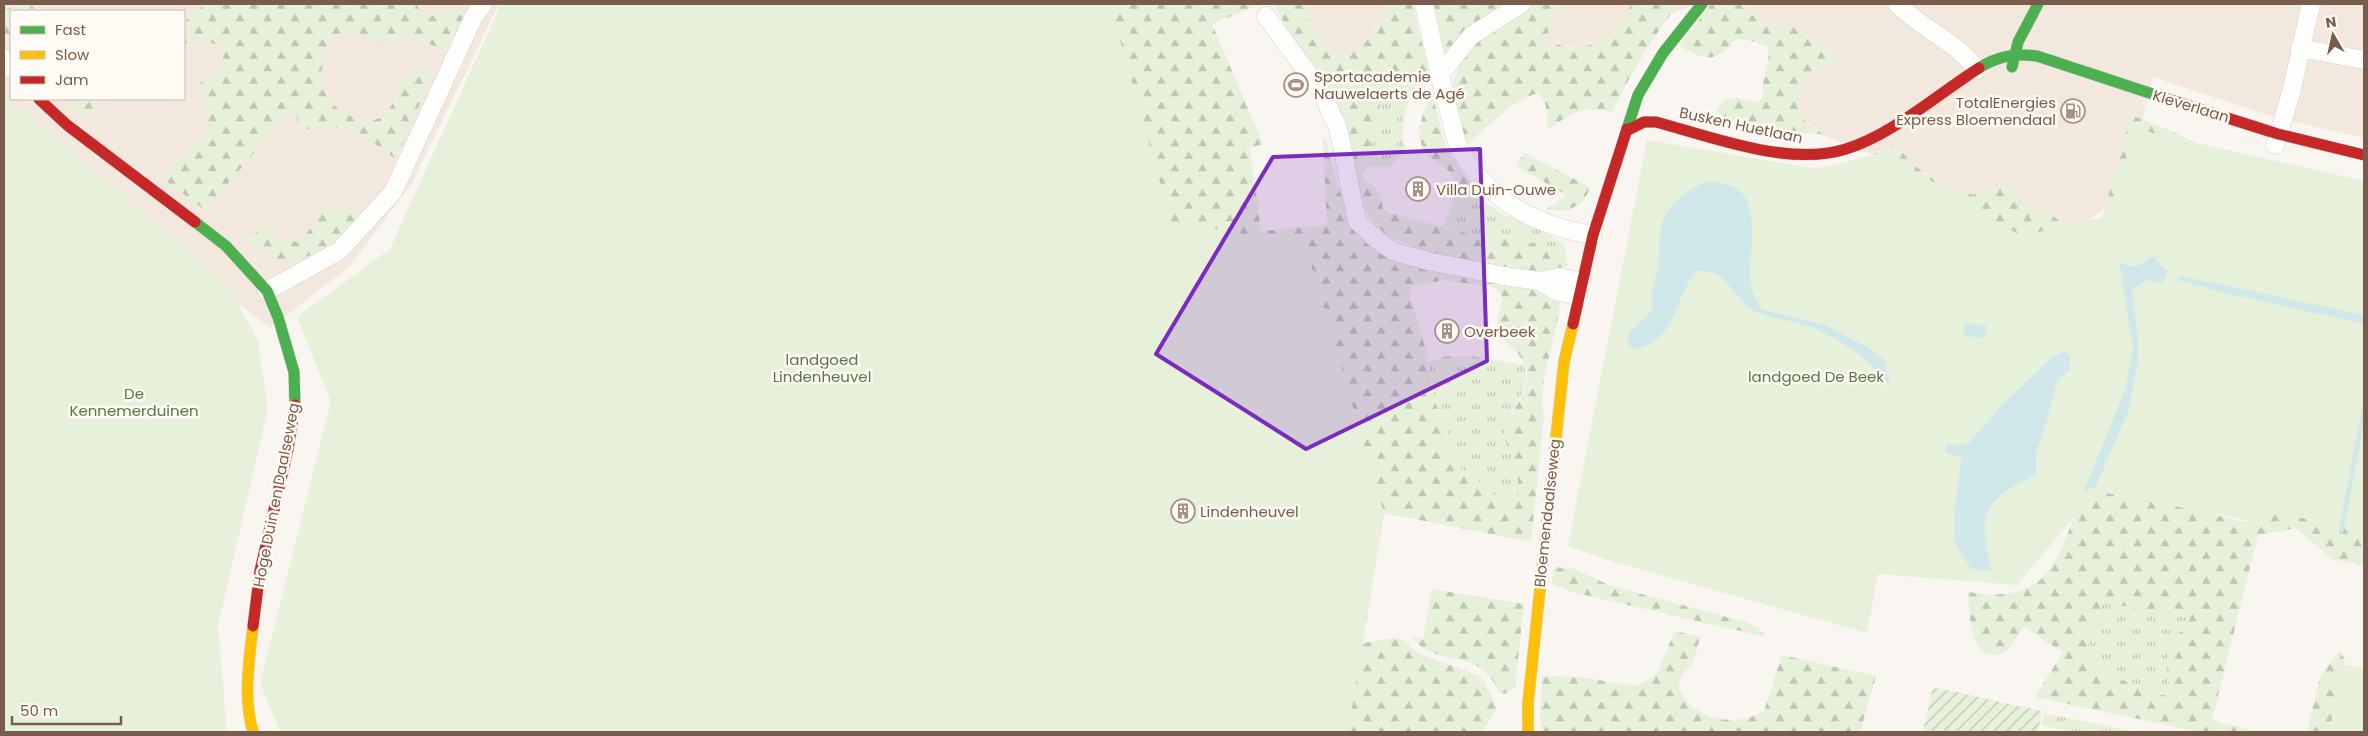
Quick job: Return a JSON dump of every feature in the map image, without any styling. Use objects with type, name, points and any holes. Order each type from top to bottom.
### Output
[{"type":"street","points":[[267,291],[339,251],[393,192],[473,18],[483,4]]},
{"type":"street","points":[[1424,4],[1439,76],[1457,142],[1482,182],[1522,213],[1546,224],[1593,235]]},
{"type":"street","points":[[1439,76],[1472,36],[1521,4]]},
{"type":"street","name":"Bloemendaalseweg","points":[[1528,732],[1528,703],[1555,435],[1564,362],[1580,289],[1593,235],[1622,138],[1628,130],[1638,95],[1663,53],[1702,4]]},
{"type":"street","points":[[1897,4],[1924,27],[1966,54],[1977,70],[2018,68]]},
{"type":"street","points":[[2018,68],[2012,54],[2016,43],[2028,26],[2038,4]]},
{"type":"street","points":[[2273,141],[2291,93],[2300,48],[2312,4]]},
{"type":"street","points":[[1266,16],[1320,91],[1338,128],[1357,221],[1366,231],[1396,252],[1428,261],[1540,281],[1556,291],[1580,289]]},
{"type":"street","points":[[2018,68],[2027,53],[2031,36],[2028,26]]},
{"type":"street","points":[[2300,48],[2364,60]]},
{"type":"street","name":"Busken Huetlaan","points":[[1628,130],[1650,121],[1781,152],[1812,155],[1835,152],[1861,144],[1881,133],[1993,59],[2012,54],[2027,53]]},
{"type":"street","name":"Kleverlaan","points":[[2027,53],[2044,57],[2273,141],[2364,166]]},
{"type":"street","name":"Hoge Duin en Daalseweg","points":[[40,100],[67,125],[226,246],[267,291],[278,318],[294,372],[296,389],[288,449],[260,571],[247,679],[250,722],[253,732]]},
{"type":"street","name":"Kleverlaan","points":[[2273,141],[2364,155]]},
{"type":"highlighted area","points":[[1480,149],[1487,361],[1306,449],[1156,354],[1273,157]]},
{"type":"shaded area","points":[[4,4],[499,4],[412,183],[350,266],[270,328],[4,112]]},
{"type":"shaded area","points":[[1305,4],[1391,4],[1363,46],[1348,55],[1338,55],[1310,22]]},
{"type":"shaded area","points":[[1492,4],[1696,4],[1584,47],[1557,45],[1545,41]]},
{"type":"shaded area","points":[[1741,4],[2364,4],[2364,138],[2277,118],[2153,77],[2123,194],[2073,232],[2052,215],[2027,207],[2010,184],[1973,195],[1936,180],[1911,163],[1896,144],[1871,154],[1825,136],[1801,115],[1798,105],[1802,85],[1807,76],[1816,68],[1839,62],[1831,51],[1795,28],[1787,25],[1762,24]]},
{"type":"green space","points":[[31,4],[35,10],[10,10],[10,44],[4,35],[4,9]]},
{"type":"green space","points":[[205,4],[417,4],[419,11],[428,17],[455,11],[470,14],[446,51],[416,38],[384,42],[346,33],[335,37],[328,47],[323,60],[322,80],[324,89],[338,109],[360,119],[375,120],[387,112],[404,79],[411,73],[427,71],[433,73],[396,159],[356,130],[326,127],[301,130],[293,108],[205,210],[162,178],[199,143],[210,124],[197,89],[205,79],[219,68],[223,57],[222,50],[209,41],[194,40],[185,44],[185,21]]},
{"type":"green space","name":"landgoed Lindenheuvel","points":[[501,4],[1110,4],[1171,222],[1305,244],[1384,513],[1348,732],[280,732],[260,683],[331,402],[297,317],[390,249]]},
{"type":"green space","points":[[848,4],[1261,4],[1212,24],[1263,144],[1250,148],[1261,231],[1327,225],[1323,139],[1326,139],[1347,211],[1359,233],[1529,285],[1560,299],[1543,389],[1542,403],[1544,416],[1531,542],[1384,513],[1363,643],[1394,638],[1402,640],[1420,654],[1478,675],[1485,683],[1497,708],[1482,732],[1138,732],[1198,244]],"holes":[[[1444,280],[1494,287],[1501,294],[1503,300],[1498,315],[1498,326],[1502,335],[1525,364],[1527,375],[1525,390],[1509,420],[1505,436],[1506,444],[1518,476],[1518,499],[1513,505],[1500,501],[1486,487],[1455,464],[1446,450],[1446,422],[1435,403],[1427,354],[1409,293],[1410,287]]]},
{"type":"green space","points":[[1274,4],[1305,4],[1310,22],[1338,55],[1356,50],[1363,44],[1370,37],[1391,4],[1413,4],[1428,70],[1418,81],[1412,93],[1411,81],[1403,74],[1393,73],[1387,77],[1362,179],[1371,184],[1377,191],[1383,209],[1389,213],[1469,234],[1540,244],[1558,250],[1566,256],[1568,266],[1523,275],[1427,253],[1385,234],[1368,215],[1360,198],[1341,132]]},
{"type":"green space","points":[[1434,4],[1513,4],[1446,59]]},
{"type":"green space","points":[[1537,4],[1557,4],[1545,41],[1574,47],[1586,46],[1606,36],[1624,17],[1632,4],[1679,4],[1642,56],[1612,112],[1602,110],[1579,111],[1566,117],[1551,128],[1547,127],[1546,106],[1539,93],[1529,96],[1510,107],[1467,145],[1453,105],[1453,86],[1458,69],[1466,55],[1477,43],[1506,22]]},
{"type":"green space","points":[[1711,4],[1740,4],[1762,24],[1787,25],[1795,28],[1840,58],[1839,62],[1816,68],[1811,72],[1803,82],[1799,95],[1798,102],[1801,114],[1825,136],[1714,118],[1722,102],[1727,99],[1737,98],[1759,103],[1768,63],[1768,47],[1749,40],[1738,39],[1720,54],[1704,57],[1679,46]]},
{"type":"green space","points":[[1393,73],[1403,74],[1411,81],[1411,94],[1403,126],[1405,149],[1390,167],[1365,166],[1387,76]]},
{"type":"green space","points":[[1432,93],[1446,149],[1470,184],[1454,188],[1450,172],[1428,155],[1422,147],[1420,138],[1421,120]]},
{"type":"green space","name":"De Kennemerduinen","points":[[4,94],[228,285],[258,341],[268,408],[218,626],[227,732],[4,732]]},
{"type":"green space","points":[[64,100],[101,100],[83,117]]},
{"type":"green space","points":[[2131,115],[2176,133],[2195,143],[2135,129],[2109,216],[2094,247]]},
{"type":"green space","name":"landgoed De Beek","points":[[2135,129],[2364,181],[2364,533],[2284,513],[2252,521],[2096,491],[2017,585],[1878,574],[1867,633],[1614,562],[1568,546],[1647,140],[1818,169],[1885,152],[2021,236],[2109,216]]},
{"type":"green space","points":[[1896,144],[1911,163],[1935,180],[1973,195],[2010,184],[2027,207],[2052,215],[2073,232],[2033,250],[1852,164]]},
{"type":"green space","points":[[1524,153],[1590,187],[1584,200],[1568,209],[1547,209],[1566,195],[1518,167],[1517,164]]},
{"type":"green space","points":[[1470,184],[1484,201],[1494,209],[1557,240],[1565,247],[1566,256],[1558,250],[1469,234],[1444,226],[1453,201],[1454,188]]},
{"type":"green space","points":[[339,209],[364,212],[348,228],[325,246],[301,259],[289,261],[275,259],[246,239],[271,223],[277,239],[300,242],[324,210]]},
{"type":"green space","points":[[1446,356],[1471,356],[1524,365],[1526,373],[1523,389],[1509,419],[1505,433],[1507,444],[1516,466],[1518,479],[1518,499],[1513,505],[1500,501],[1486,487],[1455,464],[1446,451],[1447,428],[1435,403],[1429,362]]},
{"type":"green space","points":[[2096,486],[2245,522],[2279,512],[2364,533],[2364,566],[2332,559],[2296,528],[2258,535],[2212,720],[2258,732],[2199,732],[2035,697],[2063,652],[2023,627],[2010,648],[2001,654],[1990,654],[1983,651],[1978,645],[1974,637],[1970,618],[1968,592],[1997,594],[2019,591],[2035,584],[2048,572],[2058,556],[2083,493]],"holes":[[[2102,602],[2191,618],[2170,648],[2168,655],[2167,670],[2172,698],[2089,666],[2085,655]]]},
{"type":"green space","points":[[1554,567],[1575,569],[1611,586],[1746,622],[1759,628],[1766,637],[1572,592],[1552,584]]},
{"type":"green space","points":[[1432,589],[1524,604],[1515,688],[1504,694],[1499,692],[1489,675],[1480,668],[1470,663],[1426,650],[1418,644],[1411,635],[1423,640]]},
{"type":"green space","points":[[2102,602],[2192,618],[2176,638],[2169,655],[2168,673],[2173,698],[2137,686],[2089,666],[2085,655]]},
{"type":"green space","points":[[1675,631],[1700,637],[1694,659],[1679,681],[1680,691],[1684,698],[1698,711],[1716,718],[1736,720],[1764,711],[1782,655],[1876,676],[1860,732],[1543,732],[1540,719],[1542,676],[1579,677],[1636,686],[1645,682],[1658,671]]},
{"type":"green space","points":[[2340,650],[2345,661],[2329,732],[2307,732],[2320,677]]},
{"type":"green space","points":[[2344,665],[2364,667],[2364,732],[2329,732]]},
{"type":"green space","points":[[1933,687],[2042,711],[2038,732],[1923,732]]},
{"type":"green space","points":[[2044,713],[2136,732],[2072,732],[2042,725]]},
{"type":"water","points":[[1713,181],[1738,190],[1747,202],[1751,213],[1752,225],[1751,286],[1762,310],[1825,325],[1873,350],[1884,360],[1890,384],[1887,384],[1879,373],[1848,346],[1810,327],[1766,316],[1755,311],[1743,302],[1721,277],[1707,271],[1697,271],[1689,281],[1673,318],[1658,338],[1648,345],[1634,349],[1627,343],[1629,333],[1653,310],[1652,293],[1658,265],[1660,232],[1668,211],[1688,191]]},
{"type":"water","points":[[2151,257],[2155,257],[2161,266],[2167,270],[2167,276],[2161,283],[2148,280],[2132,290],[2138,338],[2138,362],[2128,412],[2096,486],[2083,493],[2125,390],[2133,348],[2119,261],[2128,266],[2135,266]]},
{"type":"water","points":[[2181,276],[2364,315],[2364,324],[2221,292],[2177,280]]},
{"type":"water","points":[[1965,323],[1986,325],[1985,338],[1964,336]]},
{"type":"water","points":[[2064,352],[2070,356],[2070,370],[2057,381],[2036,453],[2036,473],[2001,495],[1992,504],[1987,514],[1985,534],[1992,571],[1971,569],[1954,541],[1954,511],[1962,458],[1945,452],[1947,443],[1958,445],[1969,443],[2003,404],[2053,356]]},
{"type":"waterway","points":[[2341,531],[2364,410]]},
{"type":"traffic: fast","points":[[1627,129],[1638,95],[1663,53],[1702,4]]},
{"type":"traffic: fast","points":[[2012,67],[2018,42],[2038,4]]},
{"type":"traffic: fast","points":[[1979,68],[2007,56],[2037,56],[2180,103]]},
{"type":"traffic: fast","points":[[195,222],[226,246],[267,291],[278,317],[294,372],[295,405]]},
{"type":"traffic: slow","points":[[1528,732],[1528,703],[1564,362],[1573,324]]},
{"type":"traffic: slow","points":[[253,626],[248,706],[253,732]]},
{"type":"traffic: jam","points":[[1628,130],[1644,122],[1656,122],[1751,148],[1800,154],[1824,154],[1863,143],[1880,134],[1979,68]]},
{"type":"traffic: jam","points":[[40,100],[67,125],[195,222]]},
{"type":"traffic: jam","points":[[2180,103],[2278,134],[2364,155]]},
{"type":"traffic: jam","points":[[1573,324],[1593,235],[1627,129]]},
{"type":"traffic: jam","points":[[253,626],[260,571],[288,449],[295,405]]},
{"type":"place","name":"Sportacademie Nauwelaerts de Agé","points":[[1296,85]]},
{"type":"place","name":"TotalEnergies Express Bloemendaal","points":[[2073,111]]},
{"type":"place","name":"Villa Duin-Ouwe","points":[[1418,189]]},
{"type":"place","name":"Overbeek","points":[[1447,331]]},
{"type":"place","name":"Lindenheuvel","points":[[1183,511]]}]
